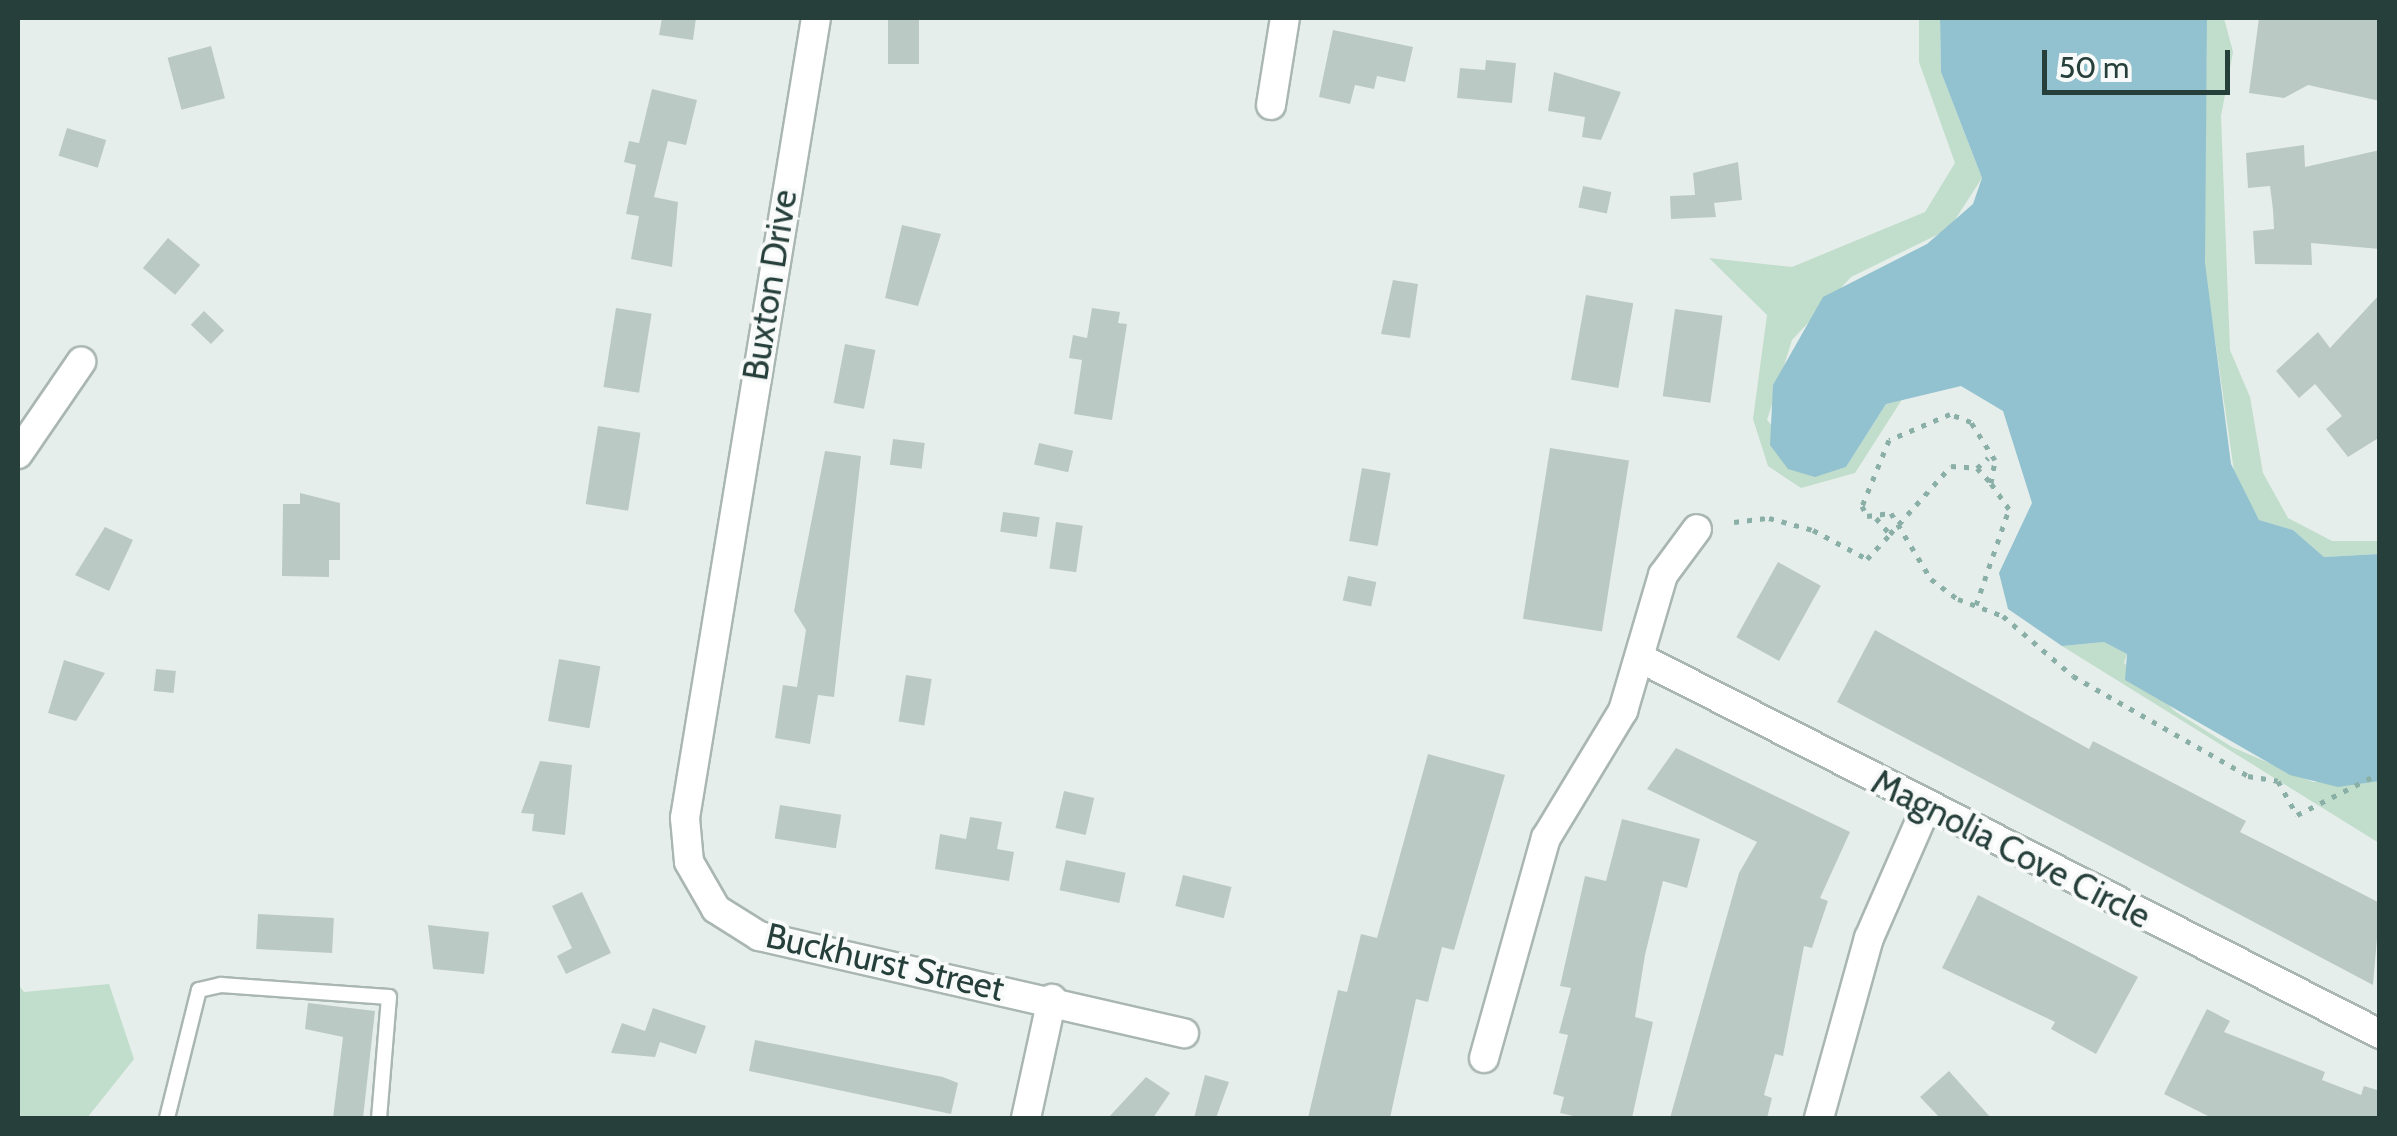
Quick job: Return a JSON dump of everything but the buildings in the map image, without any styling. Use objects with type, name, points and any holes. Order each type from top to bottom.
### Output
[{"type":"street","name":"Buxton Drive","points":[[728,552],[816,18]]},
{"type":"street","points":[[1271,105],[1285,18]]},
{"type":"street","points":[[18,454],[81,362]]},
{"type":"street","points":[[1484,1058],[1546,838],[1644,660],[1664,574],[1697,530]]},
{"type":"street","name":"Buckhurst Street","points":[[728,552],[686,818],[698,886],[758,936],[1184,1033]]},
{"type":"street","name":"Magnolia Cove Circle","points":[[1644,660],[2380,1034]]},
{"type":"street","points":[[1818,1118],[1869,938],[1927,805]]},
{"type":"street","points":[[1026,1118],[1052,1000]]},
{"type":"lane","points":[[167,1118],[199,990],[221,986],[390,997],[379,1118]]},
{"type":"path","points":[[1890,534],[1862,506],[1889,440],[1961,414],[1988,458],[1998,466],[1991,483]]},
{"type":"path","points":[[1978,468],[1988,458]]},
{"type":"path","points":[[1734,522],[1769,518],[1813,530],[1866,559],[1952,466],[1978,468],[2009,509],[1976,605]]},
{"type":"path","points":[[1876,518],[1892,513],[1931,579],[2063,659],[2072,676],[2248,776],[2278,781],[2296,815],[2380,773]]},
{"type":"green space","points":[[1919,18],[1940,18],[1941,72],[1982,178],[1949,229],[1851,277],[1792,340],[1767,420],[1815,476],[1846,467],[1886,404],[1903,398],[1855,473],[1801,488],[1768,466],[1753,419],[1767,315],[1709,258],[1792,267],[1925,212],[1955,163],[1919,62]]},
{"type":"green space","points":[[2207,18],[2224,18],[2233,52],[2221,116],[2230,350],[2250,397],[2263,473],[2288,518],[2332,541],[2379,541],[2379,554],[2324,557],[2293,530],[2259,520],[2235,478],[2204,263]]},
{"type":"green space","points":[[2104,642],[2127,654],[2124,663],[2176,712],[2232,747],[2313,782],[2379,781],[2379,843],[2062,646]]},
{"type":"green space","points":[[18,984],[24,992],[109,984],[134,1059],[87,1118],[18,1118]]},
{"type":"water","points":[[1940,18],[2207,18],[2205,263],[2231,464],[2259,520],[2293,530],[2324,557],[2379,554],[2379,781],[2338,787],[2290,775],[2125,680],[2127,654],[2104,642],[2062,646],[2008,609],[1999,573],[2032,503],[2003,411],[1961,386],[1886,404],[1846,467],[1815,477],[1788,469],[1770,445],[1773,385],[1823,297],[1927,244],[1973,204],[1982,178],[1941,72]]}]
